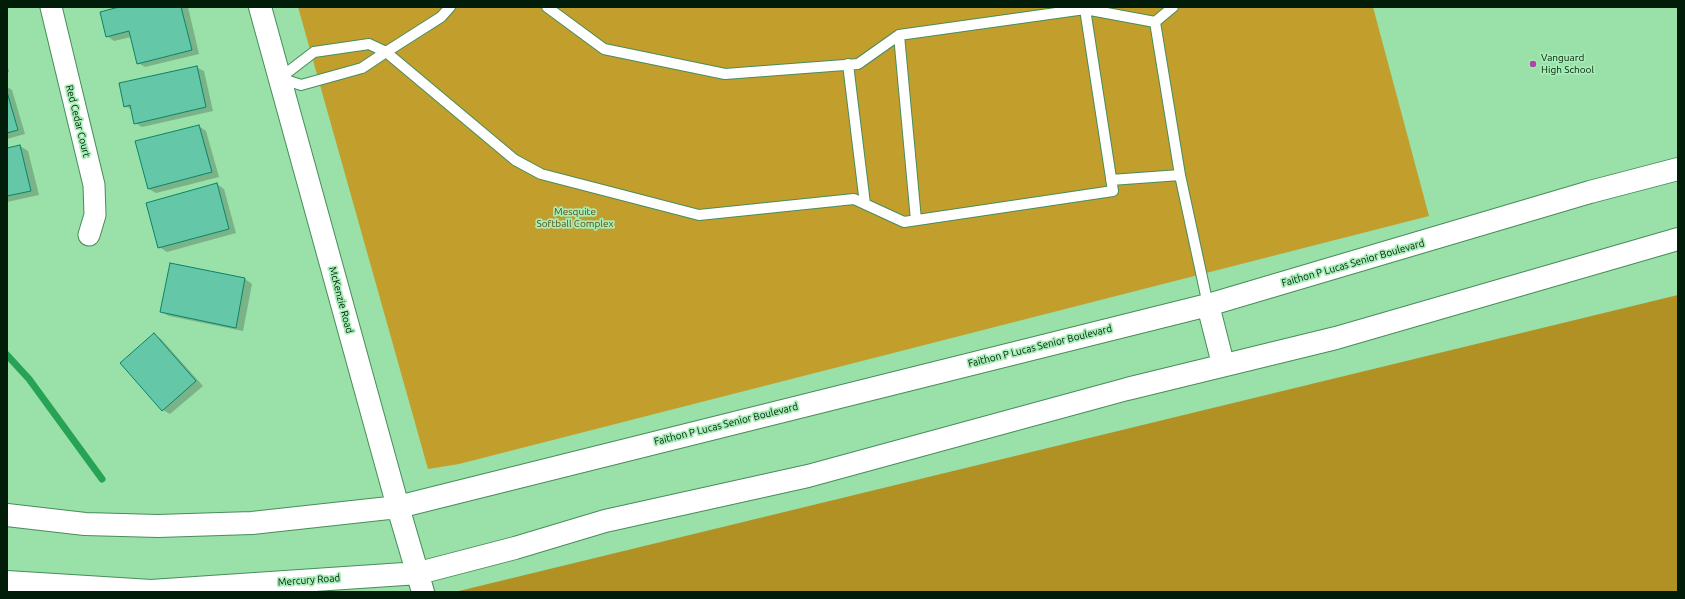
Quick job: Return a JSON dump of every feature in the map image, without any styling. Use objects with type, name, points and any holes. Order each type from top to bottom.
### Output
[{"type":"main road","name":"McKenzie Road","points":[[260,7],[398,507],[421,582]]},
{"type":"main road","name":"Faithon P Lucas Senior Boulevard","points":[[398,507],[1208,305],[1590,192],[1678,169]]},
{"type":"main road","points":[[421,582],[498,552],[605,521],[808,476],[1223,364],[1336,338],[1678,239]]},
{"type":"main road","points":[[1208,305],[1223,364]]},
{"type":"main road","points":[[7,515],[85,524],[158,526],[252,523],[398,507]]},
{"type":"main road","name":"Mercury Road","points":[[7,582],[151,591],[421,582]]},
{"type":"street","name":"Red Cedar Court","points":[[50,7],[94,185],[95,215],[89,235]]},
{"type":"lane","points":[[280,78],[301,84],[362,68],[441,17],[450,7]]},
{"type":"lane","points":[[547,7],[604,49],[725,74],[858,64],[899,35],[1085,9],[1155,22]]},
{"type":"lane","points":[[1155,22],[1173,7]]},
{"type":"lane","points":[[280,78],[314,52],[369,44],[386,52],[515,160],[541,174],[699,215],[854,199],[904,222],[1112,191],[1085,9]]},
{"type":"lane","points":[[1155,22],[1180,174],[1208,305]]},
{"type":"lane","points":[[899,35],[916,220]]},
{"type":"lane","points":[[848,64],[865,204]]},
{"type":"lane","points":[[1111,180],[1180,174]]},
{"type":"green space","name":"Mesquite Softball Complex","points":[[298,7],[1373,7],[1429,216],[459,464],[428,469]]},
{"type":"shaded area","points":[[1678,295],[1678,592],[459,592],[459,591]]},
{"type":"building","points":[[119,7],[181,7],[192,50],[137,64],[129,31],[106,37],[100,12]]},
{"type":"building","points":[[197,66],[206,107],[134,124],[130,105],[124,107],[119,83]]},
{"type":"building","points":[[7,92],[18,130],[7,133]]},
{"type":"building","points":[[199,125],[212,172],[148,189],[135,141]]},
{"type":"building","points":[[20,145],[31,191],[7,196],[7,148]]},
{"type":"building","points":[[217,183],[229,229],[158,248],[146,203]]},
{"type":"building","points":[[170,263],[245,278],[236,328],[160,312]]},
{"type":"building","points":[[154,333],[196,381],[162,411],[120,363]]},
{"type":"waterway","points":[[7,355],[29,379],[102,479]]},
{"type":"place","name":"Vanguard High School","points":[[1533,64]]}]
